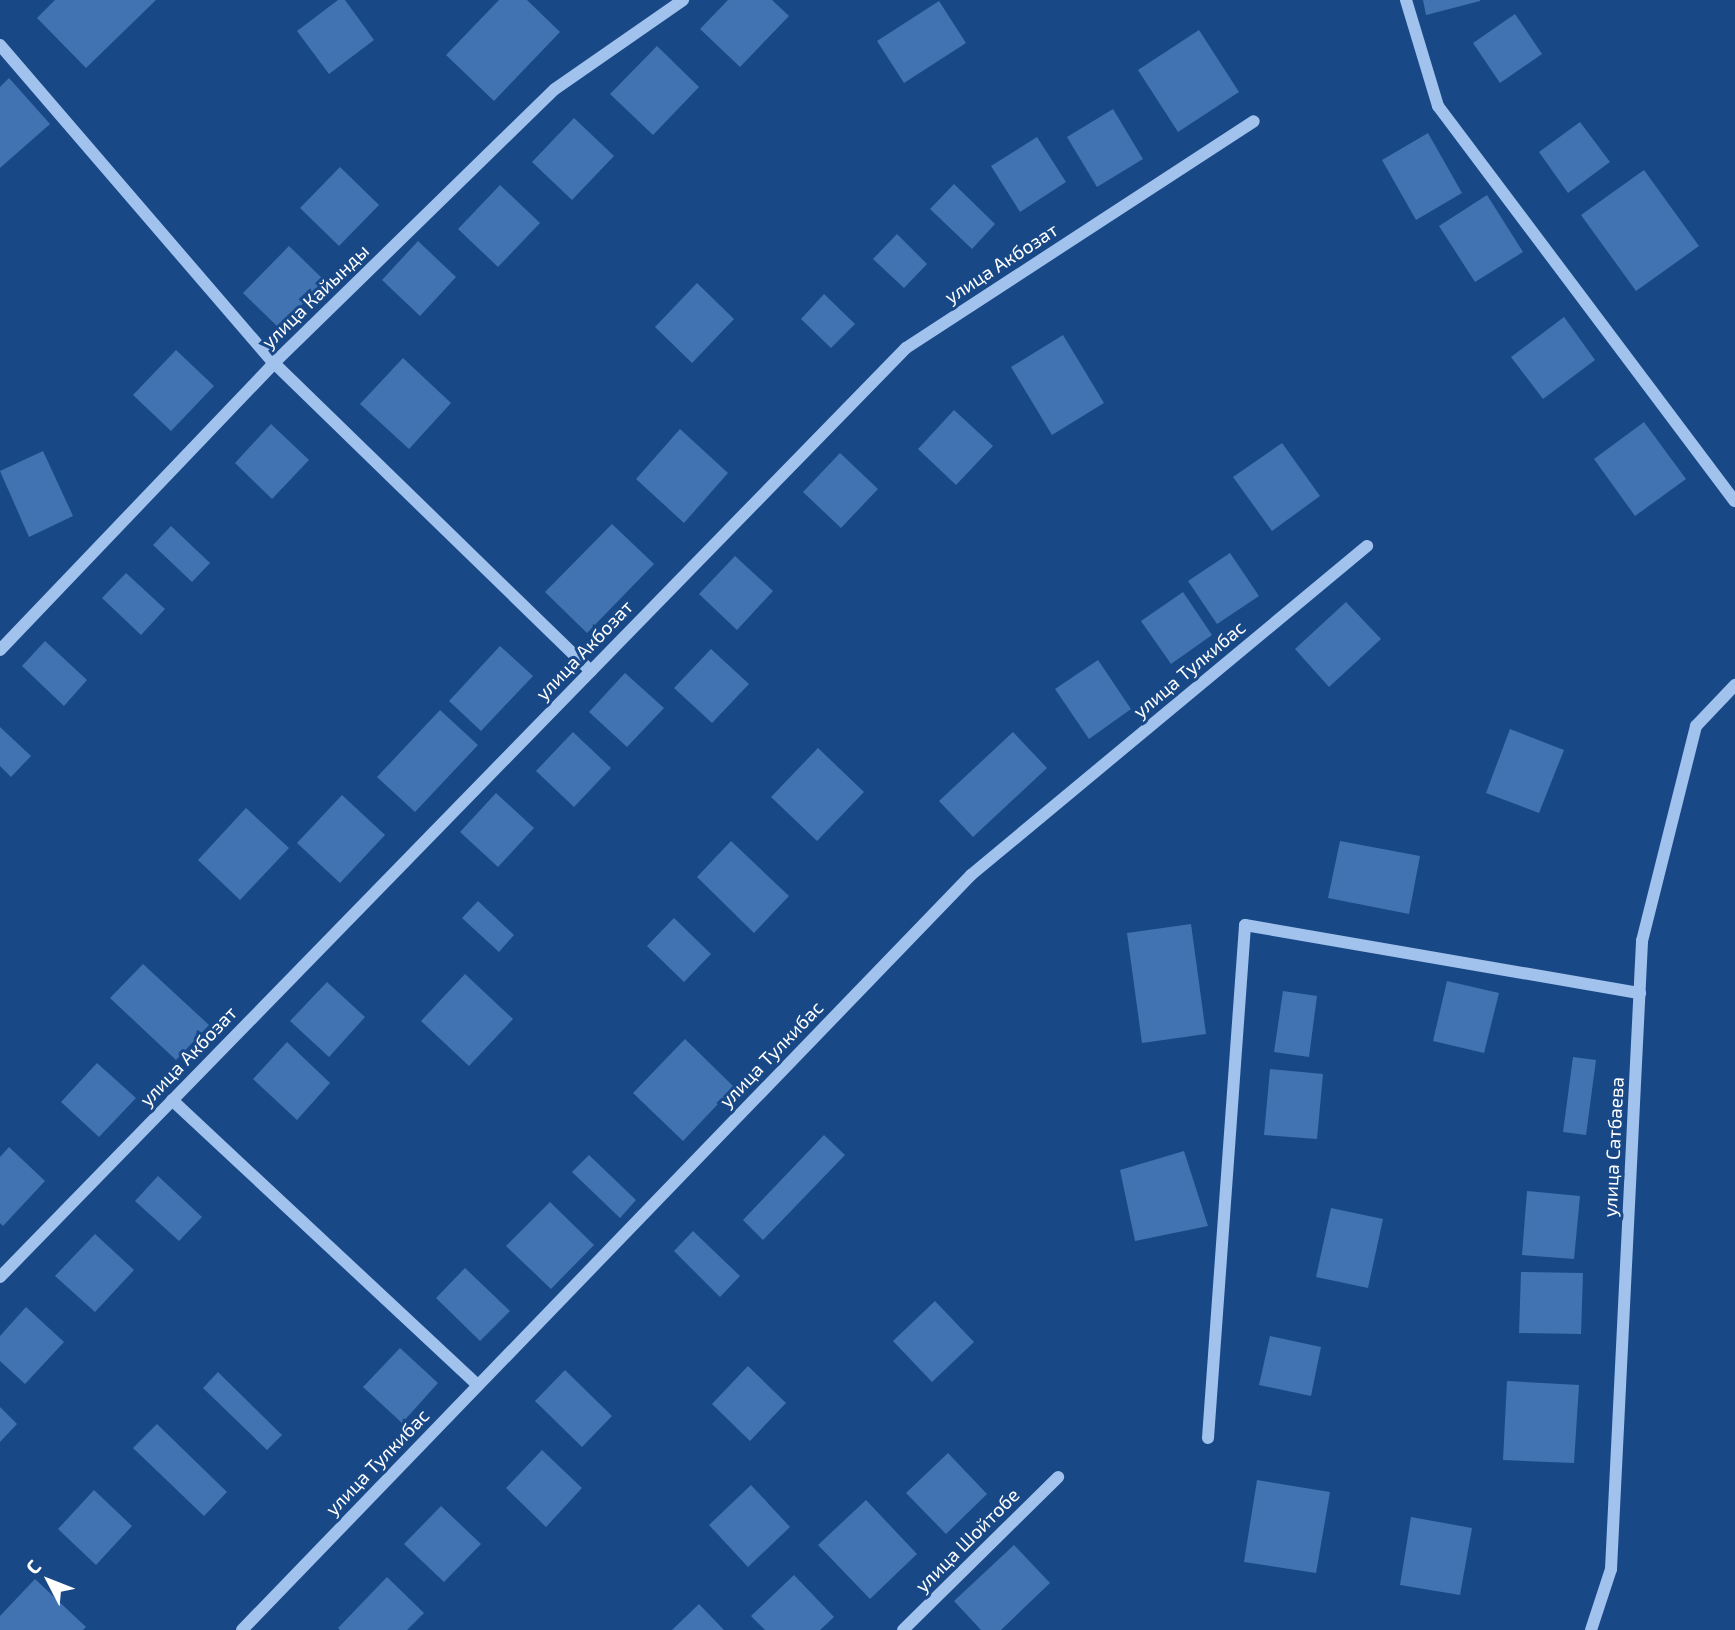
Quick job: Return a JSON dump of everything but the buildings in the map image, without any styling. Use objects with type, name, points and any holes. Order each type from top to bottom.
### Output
[{"type":"street","name":"улица Кайынды","points":[[0,650],[274,363],[555,89],[683,0]]},
{"type":"street","points":[[1406,0],[1438,106],[1735,501]]},
{"type":"street","points":[[0,44],[274,363],[591,671]]},
{"type":"street","name":"улица Акбозат","points":[[0,1277],[906,348],[1254,121]]},
{"type":"street","name":"улица Тулкибас","points":[[242,1630],[971,875],[1367,546]]},
{"type":"street","name":"улица Сатбаева","points":[[1591,1630],[1611,1569],[1642,941],[1696,726],[1735,685]]},
{"type":"street","points":[[1208,1438],[1245,925],[1640,993]]},
{"type":"street","points":[[172,1100],[478,1385]]},
{"type":"street","name":"улица Шойтобе","points":[[903,1630],[1058,1477]]}]
